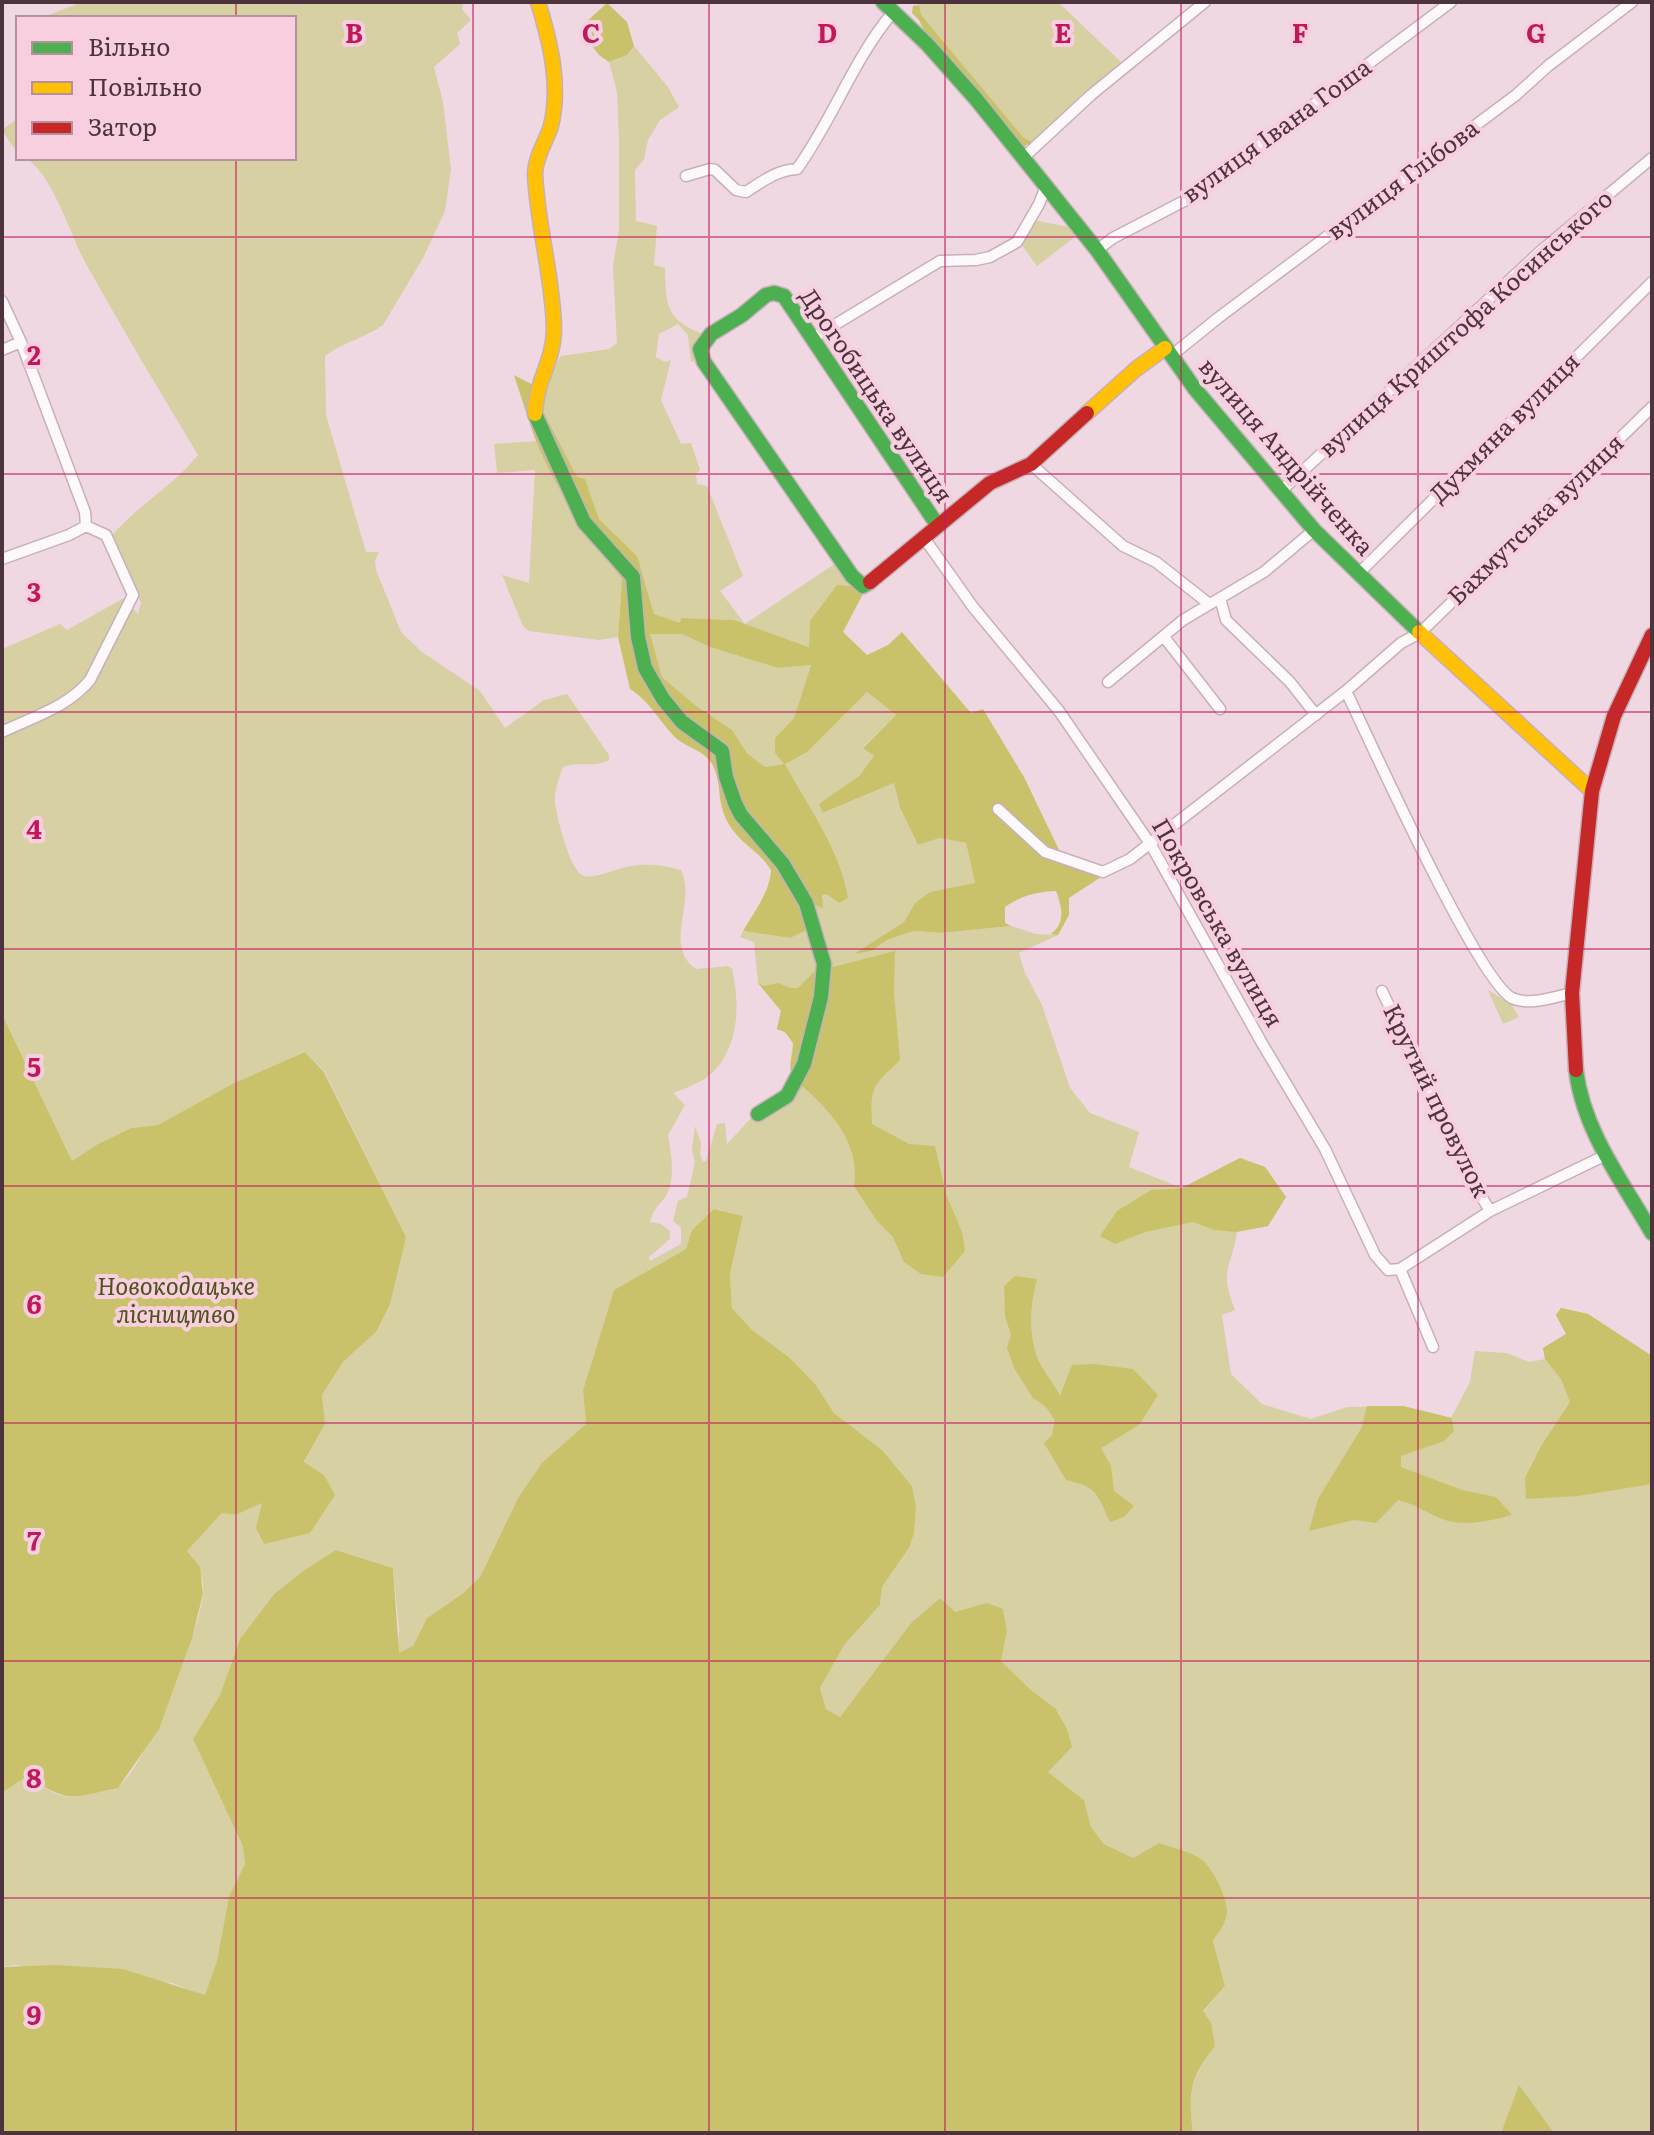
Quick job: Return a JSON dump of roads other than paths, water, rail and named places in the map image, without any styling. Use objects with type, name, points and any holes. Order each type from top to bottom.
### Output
[{"type":"street","points":[[538,2],[548,34],[555,102],[550,128],[536,161],[536,193],[550,294],[553,347],[551,360],[535,395],[535,413],[584,522],[633,577],[638,637],[645,668],[663,699],[682,722],[722,751],[726,777],[735,803],[741,815],[783,864],[806,903],[824,964],[821,997],[804,1064],[787,1096],[758,1114]]},
{"type":"street","points":[[1023,158],[1091,95],[1205,2]]},
{"type":"street","name":"вулиця Івана Гоша","points":[[1097,250],[1113,238],[1186,200],[1451,2]]},
{"type":"street","name":"вулиця Глібова","points":[[1168,352],[1516,95],[1548,66],[1632,2]]},
{"type":"street","points":[[686,176],[710,169],[736,190],[746,192],[777,173],[797,169],[890,6]]},
{"type":"street","name":"вулиця Андрійченка","points":[[890,6],[976,99],[1097,250],[1195,389],[1314,530],[1548,754],[1592,791]]},
{"type":"street","name":"вулиця Криштофа Косинського","points":[[1281,491],[1542,250],[1652,158]]},
{"type":"street","points":[[813,338],[940,261],[990,257],[1017,242],[1046,186]]},
{"type":"street","name":"Духмяна вулиця","points":[[1358,574],[1652,282]]},
{"type":"street","name":"Дрогобицька вулиця","points":[[924,538],[863,586],[852,576],[704,362],[700,349],[711,334],[742,315],[766,295],[774,293],[784,296],[938,526]]},
{"type":"street","points":[[2,301],[21,342],[85,512],[86,526]]},
{"type":"street","points":[[2,350],[21,342]]},
{"type":"street","points":[[924,538],[990,483],[1031,464],[1136,369],[1168,352]]},
{"type":"street","name":"Бахмутська вулиця","points":[[998,809],[1045,852],[1103,872],[1130,859],[1316,715],[1401,643],[1420,633],[1652,407]]},
{"type":"street","points":[[1031,464],[1123,546],[1156,562],[1208,603]]},
{"type":"street","points":[[2,559],[86,526]]},
{"type":"street","points":[[2,732],[70,700],[80,691],[90,680],[133,595],[106,535],[86,526]]},
{"type":"street","points":[[1108,682],[1208,603],[1264,572],[1314,530]]},
{"type":"street","name":"Покровська вулиця","points":[[924,538],[973,607],[1059,711],[1151,845],[1325,1149],[1375,1255],[1388,1270],[1400,1269]]},
{"type":"street","points":[[1220,598],[1226,620],[1279,671],[1316,715]]},
{"type":"street","points":[[1652,635],[1614,716],[1592,791],[1572,993],[1576,1073],[1581,1100],[1591,1129],[1652,1233]]},
{"type":"street","points":[[1164,637],[1220,709]]},
{"type":"street","points":[[1346,691],[1474,949],[1505,993],[1523,1001],[1572,993]]},
{"type":"street","name":"Крутий провулок","points":[[1382,991],[1468,1174],[1490,1211]]},
{"type":"street","name":"Крутий провулок","points":[[1400,1269],[1490,1211],[1606,1155]]},
{"type":"street","points":[[1400,1269],[1433,1347]]},
{"type":"park label","name":"Новокодацьке лісництво","points":[[176,1301]]}]
